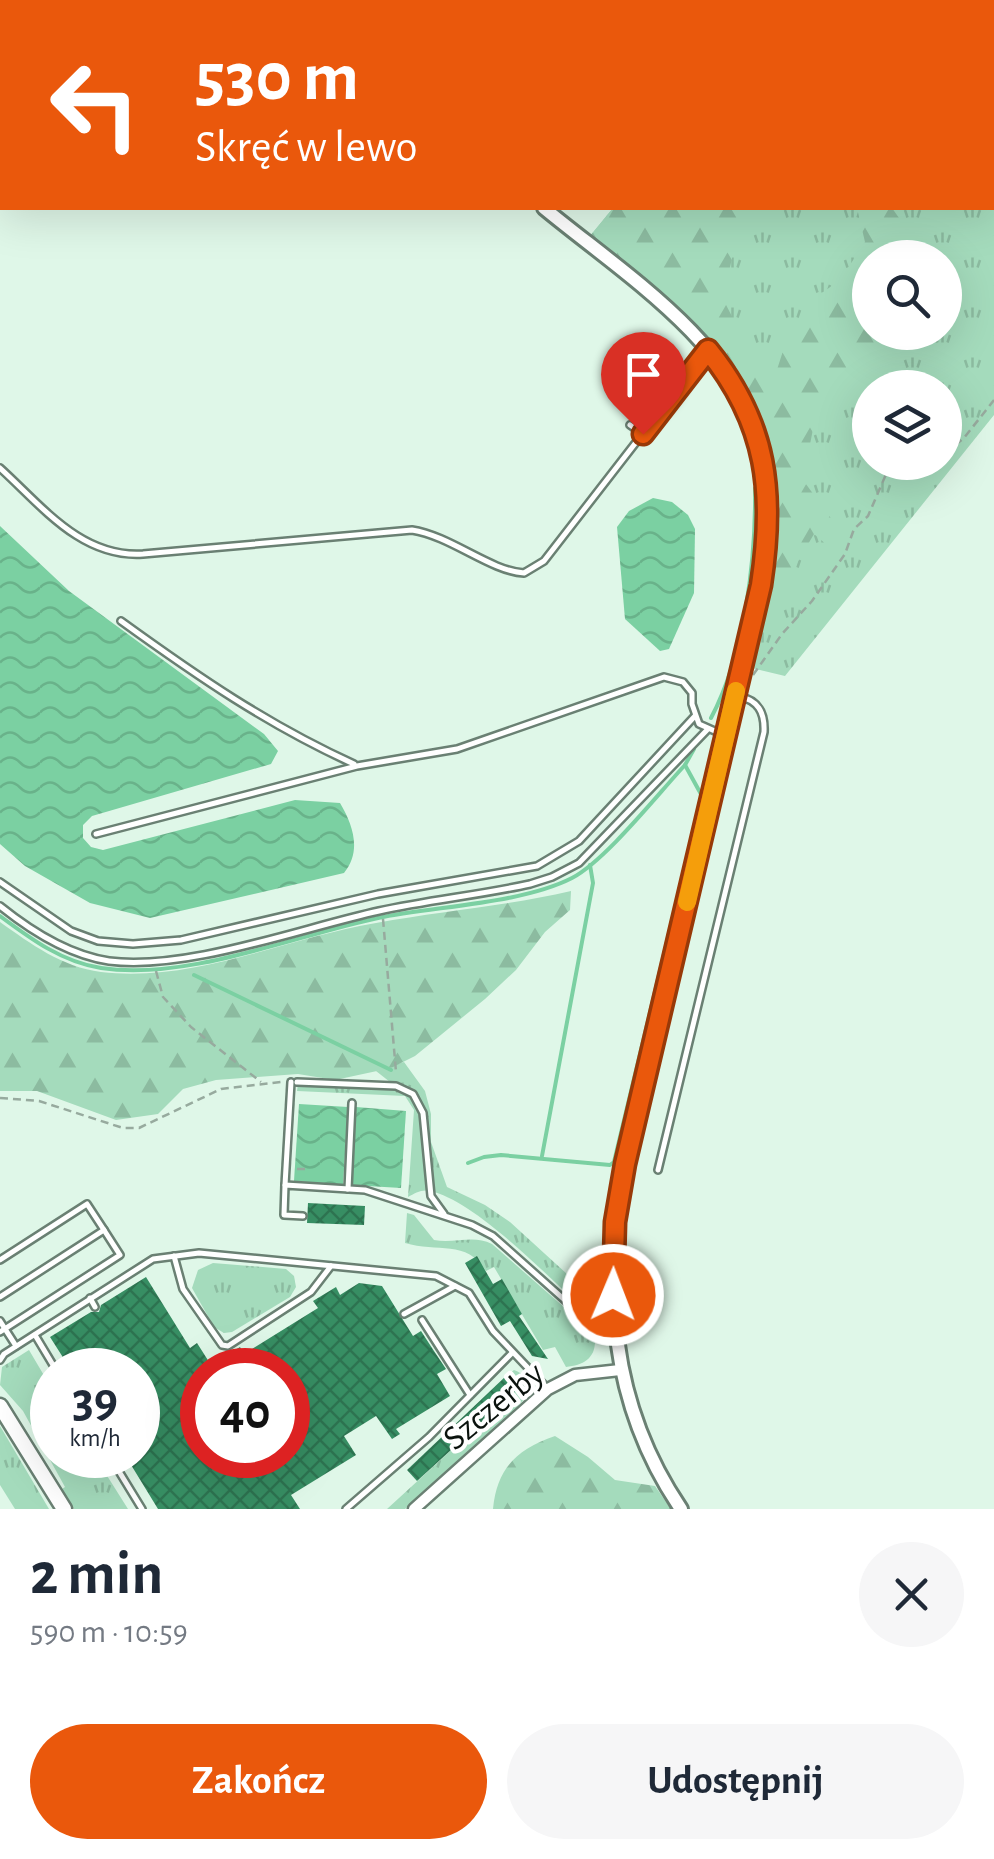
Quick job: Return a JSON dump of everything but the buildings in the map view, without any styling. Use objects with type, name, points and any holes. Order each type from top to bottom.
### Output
[{"type":"main road","points":[[0,1406],[64,1509]]},
{"type":"street","points":[[546,210],[676,317],[708,350],[752,418],[765,469],[765,560],[622,1181],[613,1258],[620,1370],[647,1451],[681,1509]]},
{"type":"street","name":"Szczerby","points":[[414,1509],[548,1389],[575,1375],[620,1370]]},
{"type":"lane","points":[[0,468],[74,534],[107,553],[143,554],[412,530],[446,539],[507,569],[524,573],[544,561],[708,350]]},
{"type":"lane","points":[[630,424],[643,434]]},
{"type":"lane","points":[[121,622],[227,697],[275,726],[357,766]]},
{"type":"lane","points":[[96,834],[357,766],[458,748],[664,677],[683,682],[692,693],[695,716],[706,730],[726,736]]},
{"type":"lane","points":[[658,1170],[764,732],[761,709],[736,692]]},
{"type":"lane","points":[[0,882],[86,938],[134,944],[181,940],[378,894],[537,866],[579,841],[695,716]]},
{"type":"lane","points":[[0,906],[39,933],[78,952],[106,960],[156,961],[205,954],[381,910],[552,877],[579,864],[706,730]]},
{"type":"lane","points":[[302,1216],[284,1215],[294,1082],[396,1086],[413,1094],[423,1113],[431,1196],[446,1217]]},
{"type":"lane","points":[[348,1189],[352,1103]]},
{"type":"lane","points":[[285,1185],[366,1190],[472,1225],[493,1236],[595,1326],[617,1339]]},
{"type":"lane","points":[[0,1260],[87,1204],[120,1255],[2,1330]]},
{"type":"lane","points":[[0,1297],[104,1230]]},
{"type":"lane","points":[[1,1356],[153,1258],[200,1253],[436,1276],[469,1293],[493,1332],[548,1389]]},
{"type":"lane","points":[[174,1256],[183,1289],[222,1346],[228,1346],[312,1292],[331,1266]]},
{"type":"lane","points":[[404,1314],[455,1286]]},
{"type":"lane","points":[[90,1298],[96,1307]]},
{"type":"lane","points":[[422,1320],[470,1395]]},
{"type":"lane","points":[[0,1321],[2,1330],[16,1346]]},
{"type":"lane","points":[[35,1335],[43,1348]]},
{"type":"lane","points":[[346,1509],[429,1437],[512,1353]]},
{"type":"lane","points":[[123,1478],[142,1509]]},
{"type":"path","points":[[962,439],[994,400]]},
{"type":"path","points":[[736,692],[812,601],[844,554],[854,530],[868,516],[884,480]]},
{"type":"path","points":[[383,919],[396,1072]]},
{"type":"path","points":[[156,961],[163,997],[191,1027],[262,1083]]},
{"type":"path","points":[[0,1098],[39,1100],[123,1128],[140,1128],[209,1094],[262,1083],[294,1082]]},
{"type":"path","points":[[286,1168],[310,1169]]},
{"type":"green space","points":[[611,210],[994,210],[994,415],[962,455],[962,370],[852,370],[852,480],[942,480],[785,676],[752,668],[772,577],[776,533],[768,449],[754,408],[732,369],[701,331],[590,236]]},
{"type":"green space","points":[[611,210],[743,210],[723,299],[758,367],[775,376],[789,332],[812,300],[840,280],[852,262],[852,350],[882,350],[867,370],[852,370],[852,385],[814,424],[803,480],[841,532],[834,551],[814,534],[781,590],[771,587],[776,522],[772,468],[760,422],[740,382],[713,346],[590,236]]},
{"type":"green space","points":[[857,210],[893,210],[899,218],[897,240],[865,240]]},
{"type":"green space","points":[[571,891],[570,910],[545,932],[516,970],[415,1056],[391,1068],[335,1080],[298,1074],[216,1080],[183,1089],[158,1114],[116,1120],[37,1091],[0,1091],[0,922],[73,965],[136,974],[205,965],[376,923]]},
{"type":"green space","points":[[404,1062],[425,1091],[431,1114],[431,1142],[447,1187],[510,1222],[590,1295],[607,1294],[606,1312],[601,1317],[590,1315],[514,1244],[470,1210],[430,1191],[408,1197],[414,1110],[405,1096],[297,1091],[298,1084],[386,1088],[390,1082],[376,1071]]},
{"type":"green space","points":[[407,1213],[414,1215],[434,1240],[478,1240],[492,1244],[589,1329],[595,1341],[590,1357],[566,1367],[555,1347],[543,1350],[494,1267],[486,1271],[478,1261],[460,1251],[405,1243]]},
{"type":"green space","points":[[213,1263],[286,1269],[294,1276],[296,1287],[290,1297],[224,1333],[214,1327],[192,1288],[198,1270]]},
{"type":"green space","points":[[30,1352],[30,1424],[0,1385],[2,1367]]},
{"type":"green space","points":[[514,1370],[526,1384],[521,1403],[405,1509],[387,1509],[518,1389],[506,1376]]},
{"type":"green space","points":[[0,1426],[49,1509],[15,1509],[0,1485]]},
{"type":"green space","points":[[555,1436],[615,1480],[655,1486],[671,1509],[493,1509],[499,1482],[512,1462],[530,1447]]},
{"type":"green space","points":[[60,1478],[108,1478],[128,1509],[74,1509],[62,1489],[65,1487]]},
{"type":"water","points":[[653,498],[672,502],[688,515],[695,529],[694,593],[669,649],[660,651],[625,619],[617,527],[629,511]]},
{"type":"water","points":[[0,526],[69,591],[264,734],[278,751],[271,764],[92,816],[83,825],[83,838],[91,847],[103,850],[295,800],[340,803],[354,838],[353,856],[344,873],[150,918],[90,903],[25,866],[0,844]]},
{"type":"water","points":[[299,1104],[348,1107],[343,1185],[294,1181]]},
{"type":"water","points":[[356,1107],[406,1111],[401,1188],[351,1185]]},
{"type":"waterway","points":[[711,718],[732,665],[746,606],[755,488]]},
{"type":"waterway","points":[[0,916],[73,961],[134,970],[204,963],[378,918],[528,894],[572,878],[600,857],[685,765],[694,749]]},
{"type":"waterway","points":[[468,1163],[501,1155],[610,1165],[614,1162],[702,796],[685,765]]},
{"type":"waterway","points":[[542,1156],[593,883],[590,865]]},
{"type":"waterway","points":[[194,975],[391,1070]]},
{"type":"slow traffic","points":[[687,902],[736,691]]},
{"type":"route","points":[[613,1295],[615,1222],[625,1164],[761,585],[767,532],[768,501],[760,441],[738,391],[708,350],[643,434]]}]
